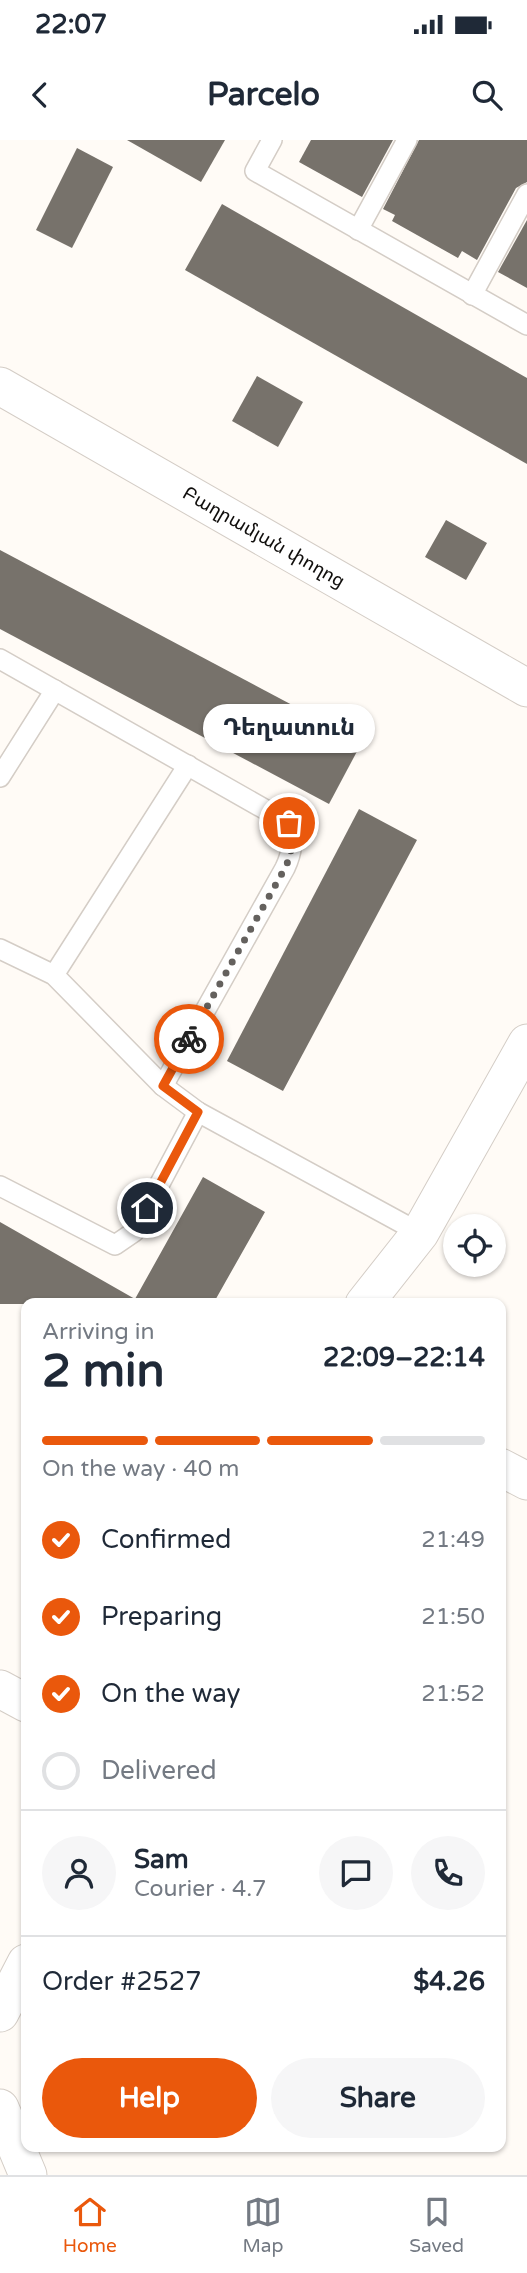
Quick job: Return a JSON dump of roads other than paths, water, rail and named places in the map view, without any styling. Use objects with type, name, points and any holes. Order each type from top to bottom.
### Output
[{"type":"street","name":"Բաղրամյան փողոց","points":[[0,386],[527,688]]},
{"type":"street","points":[[370,1298],[420,1233],[527,1043]]},
{"type":"street","points":[[506,1470],[527,1481]]},
{"type":"street","points":[[0,1689],[21,1700]]},
{"type":"street","points":[[0,2013],[21,1973]]},
{"type":"street","points":[[0,2108],[28,2175]]},
{"type":"lane","points":[[272,140],[255,172],[527,325]]},
{"type":"lane","points":[[358,230],[407,140]]},
{"type":"lane","points":[[472,295],[527,194]]},
{"type":"lane","points":[[0,659],[289,823],[293,839],[291,856],[163,1086]]},
{"type":"lane","points":[[0,776],[55,690]]},
{"type":"lane","points":[[54,975],[188,765]]},
{"type":"lane","points":[[0,949],[54,975],[163,1086],[198,1112],[420,1233]]},
{"type":"lane","points":[[0,1186],[116,1245],[134,1232],[198,1112]]},
{"type":"place","name":"Դեղատուն","points":[[289,823]]}]
